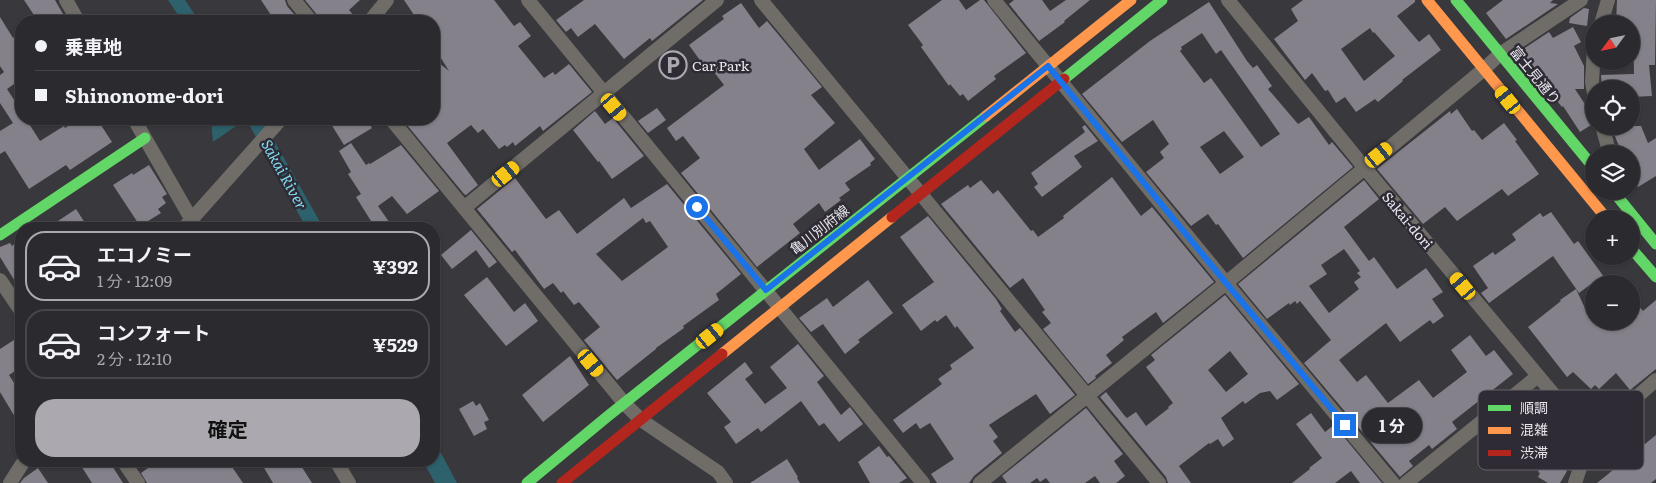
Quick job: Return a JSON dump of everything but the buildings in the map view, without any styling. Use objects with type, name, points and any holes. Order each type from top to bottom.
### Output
[{"type":"main road","name":"亀川別府線","points":[[526,483],[1131,0]]},
{"type":"main road","points":[[562,483],[1162,0]]},
{"type":"main road","points":[[1426,0],[1599,210]]},
{"type":"main road","name":"富士見通り","points":[[1456,0],[1585,157]]},
{"type":"main road","points":[[19,222],[145,138]]},
{"type":"main road","points":[[1621,200],[1656,244]]},
{"type":"main road","points":[[0,235],[15,225]]},
{"type":"main road","points":[[1640,258],[1656,277]]},
{"type":"street","points":[[66,0],[75,15]]},
{"type":"street","points":[[294,0],[306,15]]},
{"type":"street","points":[[375,15],[387,0]]},
{"type":"street","points":[[528,0],[923,483]]},
{"type":"street","points":[[464,208],[717,0]]},
{"type":"street","points":[[761,0],[1159,483]]},
{"type":"street","points":[[994,0],[1393,483]]},
{"type":"street","name":"Sakai-dori","points":[[1228,0],[1550,390]]},
{"type":"street","points":[[980,483],[1226,283],[1500,54],[1581,0]]},
{"type":"street","points":[[1604,15],[1608,0]]},
{"type":"street","points":[[137,125],[189,222]]},
{"type":"street","points":[[194,222],[216,192],[276,125]]},
{"type":"street","points":[[396,125],[625,404],[641,420],[718,472],[726,483]]},
{"type":"street","points":[[0,280],[15,302]]},
{"type":"street","points":[[1521,390],[1538,376]]},
{"type":"street","points":[[1644,391],[1656,380]]},
{"type":"street","points":[[1406,483],[1478,425]]},
{"type":"street","points":[[10,483],[20,467]]},
{"type":"street","points":[[127,467],[138,483]]},
{"type":"street","points":[[340,467],[349,483]]},
{"type":"street","points":[[1575,483],[1579,470]]},
{"type":"water","points":[[168,0],[185,0],[195,15],[178,15]]},
{"type":"water","points":[[212,125],[237,125],[213,142]]},
{"type":"water","name":"Sakai River","points":[[249,125],[265,125],[320,222],[303,222]]},
{"type":"water","points":[[440,451],[457,483],[435,483],[426,467],[440,467]]},
{"type":"traffic: fast","points":[[1064,79],[1162,0]]},
{"type":"traffic: fast","points":[[1456,0],[1585,157]]},
{"type":"traffic: fast","points":[[527,483],[608,416],[986,116]]},
{"type":"traffic: fast","points":[[19,222],[145,138]]},
{"type":"traffic: fast","points":[[1620,200],[1656,244]]},
{"type":"traffic: fast","points":[[0,235],[15,225]]},
{"type":"traffic: fast","points":[[1640,258],[1656,277]]},
{"type":"traffic: slow","points":[[986,116],[1131,0]]},
{"type":"traffic: slow","points":[[1427,0],[1600,210]]},
{"type":"traffic: slow","points":[[722,354],[892,217]]},
{"type":"traffic: jam","points":[[892,217],[1064,79]]},
{"type":"traffic: jam","points":[[562,483],[722,354]]},
{"type":"place","name":"Car Park","points":[[673,65]]},
{"type":"route","points":[[697,207],[766,290],[1048,66],[1345,425]]}]
